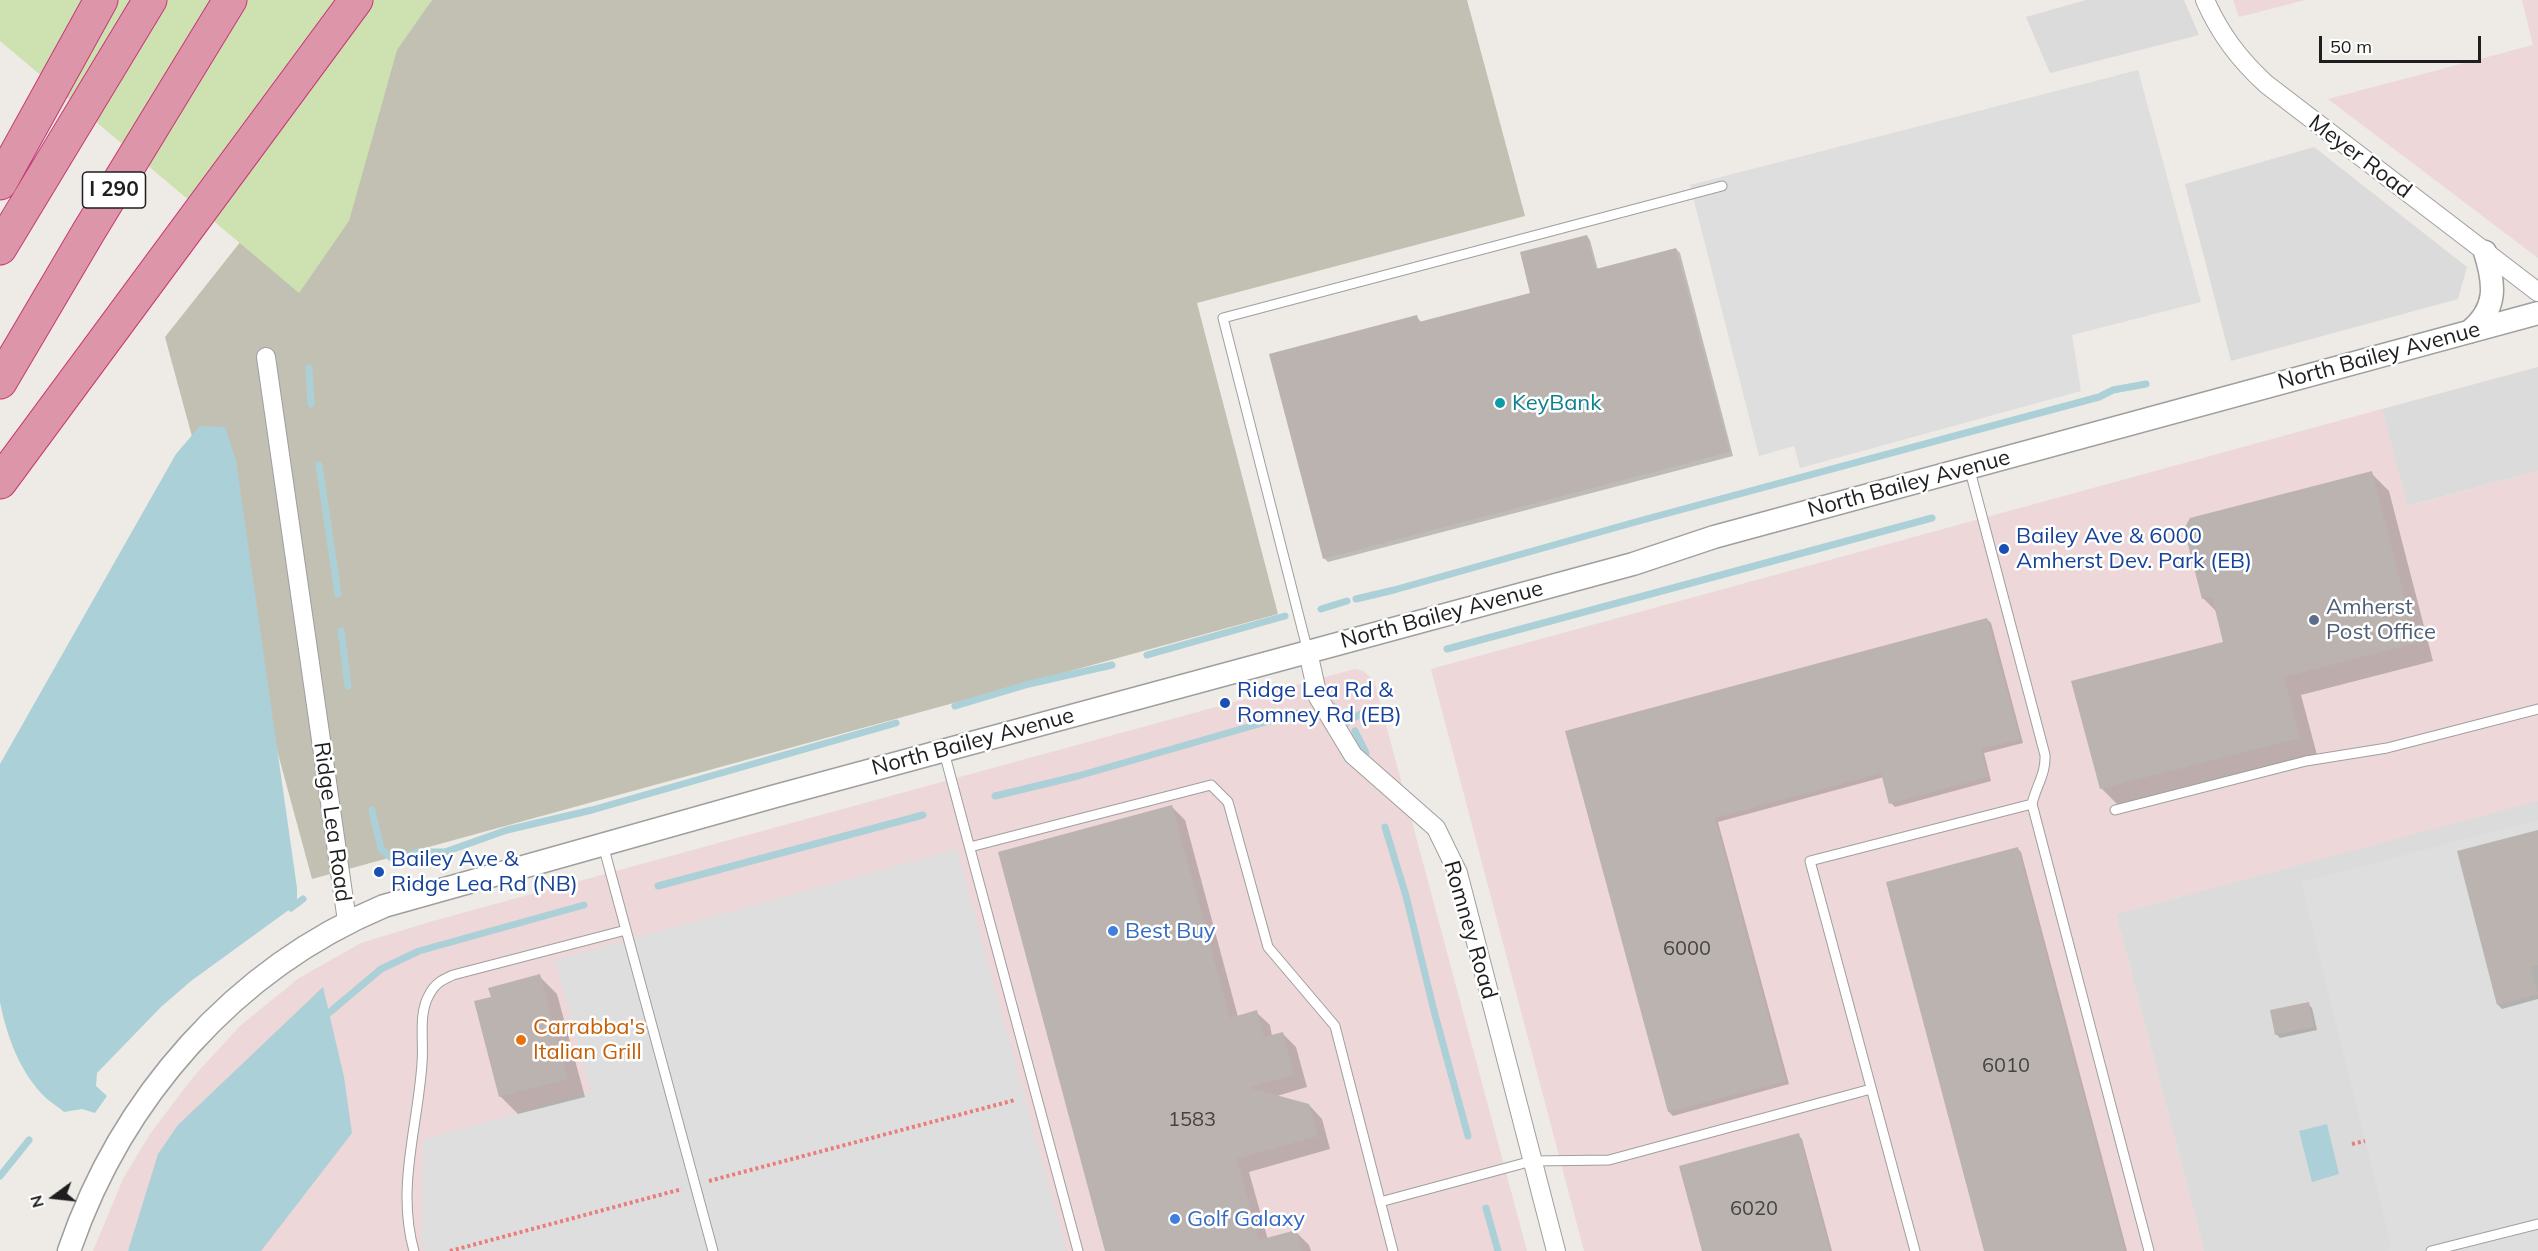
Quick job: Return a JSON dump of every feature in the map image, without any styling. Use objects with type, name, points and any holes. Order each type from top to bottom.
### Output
[{"type":"highway","points":[[0,183],[101,0]]},
{"type":"highway","name":"I 290","points":[[0,248],[150,0]]},
{"type":"highway","name":"I 290","points":[[0,382],[230,0]]},
{"type":"highway","points":[[0,482],[356,0]]},
{"type":"street","name":"Meyer Road","points":[[2205,0],[2224,39],[2248,68],[2266,84],[2538,292]]},
{"type":"street","points":[[2469,332],[2480,323],[2492,298],[2491,270],[2485,252]]},
{"type":"street","name":"North Bailey Avenue","points":[[347,921],[439,888],[1633,564],[1714,537],[2538,313]]},
{"type":"street","name":"Ridge Lea Road","points":[[69,1251],[104,1166],[135,1113],[168,1069],[219,1014],[251,985],[347,921],[266,357]]},
{"type":"street","name":"Romney Road","points":[[1308,651],[1318,697],[1353,755],[1436,828],[1458,873],[1556,1251]]},
{"type":"lane","points":[[1308,651],[1223,318],[1722,186]]},
{"type":"lane","points":[[1969,467],[2045,755],[2046,768],[2035,790],[2032,804],[2149,1251]]},
{"type":"lane","points":[[2115,810],[2306,761],[2387,748],[2538,709]]},
{"type":"lane","points":[[943,750],[1078,1251]]},
{"type":"lane","points":[[970,847],[1211,785],[1228,802],[1268,947],[1335,1026],[1393,1251]]},
{"type":"lane","points":[[1915,1251],[1810,861],[2032,804]]},
{"type":"lane","points":[[603,843],[713,1251]]},
{"type":"lane","points":[[414,1251],[406,1207],[407,1173],[419,1096],[423,1015],[428,996],[437,982],[453,975],[626,930]]},
{"type":"lane","points":[[1380,1202],[1532,1161],[1609,1160],[1871,1089]]},
{"type":"lane","points":[[2432,1251],[2538,1224]]},
{"type":"path","points":[[708,1181],[1015,1100]]},
{"type":"path","points":[[2352,1144],[2365,1141]]},
{"type":"path","points":[[450,1251],[683,1188]]},
{"type":"shaded area","points":[[432,0],[1467,0],[1525,216],[1197,303],[1278,614],[312,879],[165,337]]},
{"type":"shaded area","points":[[2086,0],[2184,0],[2199,35],[2050,73],[2026,17]]},
{"type":"shaded area","points":[[2233,0],[2305,0],[2239,17]]},
{"type":"shaded area","points":[[2522,0],[2538,0],[2538,258],[2328,99],[2533,45]]},
{"type":"shaded area","points":[[2138,70],[2201,302],[2072,335],[2081,391],[1800,468],[1794,446],[1759,456],[1690,185]]},
{"type":"shaded area","points":[[2314,147],[2467,267],[2458,299],[2231,361],[2185,184]]},
{"type":"shaded area","points":[[2538,367],[2538,471],[2407,506],[2382,409]]},
{"type":"shaded area","points":[[2382,409],[2408,506],[2538,471],[2538,801],[2116,914],[2204,1251],[1584,1251],[1431,669]]},
{"type":"shaded area","points":[[1355,669],[1363,671],[1374,680],[1527,1251],[93,1251],[123,1179],[150,1134],[194,1076],[240,1026],[299,978],[361,943],[433,921]]},
{"type":"shaded area","points":[[2538,800],[2538,1251],[2204,1251],[2116,914]]},
{"type":"shaded area","points":[[2538,820],[2538,1251],[2388,1251],[2387,1247],[2391,1246],[2301,882]]},
{"type":"shaded area","points":[[957,849],[1067,1251],[424,1251],[421,1240],[423,1140],[591,1092],[555,960]]},
{"type":"green space","points":[[0,0],[432,0],[397,50],[349,221],[299,293],[0,41]]},
{"type":"water","points":[[200,426],[225,427],[236,460],[297,888],[297,904],[191,981],[161,1007],[97,1073],[96,1086],[107,1096],[95,1113],[82,1109],[64,1112],[37,1088],[22,1066],[6,1028],[0,1002],[0,764],[176,454]]},
{"type":"water","points":[[323,987],[344,1077],[352,1133],[261,1251],[128,1251],[158,1154],[178,1125]]},
{"type":"water","points":[[2327,1124],[2339,1174],[2312,1182],[2299,1131]]},
{"type":"building","name":"KeyBank","points":[[1587,235],[1596,269],[1676,248],[1730,452],[1323,559],[1269,354],[1417,315],[1419,322],[1530,293],[1520,252]]},
{"type":"building","name":"Amherst Post Office","points":[[2372,471],[2416,643],[2284,677],[2300,738],[2100,789],[2071,681],[2223,642],[2212,597],[2202,599],[2184,529],[2190,518]]},
{"type":"building","points":[[1987,618],[2020,739],[1981,749],[1988,777],[1889,804],[1881,773],[1715,818],[1786,1081],[1668,1112],[1565,731]]},
{"type":"building","points":[[1172,805],[1230,1018],[1257,1010],[1264,1037],[1283,1032],[1294,1074],[1250,1088],[1309,1104],[1318,1136],[1237,1159],[1259,1240],[1296,1230],[1302,1251],[1105,1251],[998,852]]},
{"type":"building","points":[[2538,830],[2538,965],[2531,966],[2538,994],[2497,1005],[2457,851]]},
{"type":"building","points":[[2018,847],[2125,1251],[1984,1251],[1886,882]]},
{"type":"building","name":"Carrabba's Italian Grill","points":[[540,974],[568,1079],[499,1097],[474,1001],[491,997],[488,988]]},
{"type":"building","points":[[2309,1002],[2314,1027],[2275,1035],[2270,1010]]},
{"type":"building","points":[[1799,1133],[1830,1251],[1702,1251],[1679,1166]]},
{"type":"waterway","points":[[309,368],[311,404]]},
{"type":"waterway","points":[[1356,599],[2099,397],[2113,390],[2146,384]]},
{"type":"waterway","points":[[319,465],[338,594]]},
{"type":"waterway","points":[[1447,649],[1932,518]]},
{"type":"waterway","points":[[1321,609],[1347,601]]},
{"type":"waterway","points":[[1147,655],[1285,616]]},
{"type":"waterway","points":[[341,631],[348,686]]},
{"type":"waterway","points":[[955,706],[1029,684],[1112,665]]},
{"type":"waterway","points":[[1334,707],[1347,723]]},
{"type":"waterway","points":[[995,796],[1078,776],[1297,713]]},
{"type":"waterway","points":[[1351,719],[1363,713]]},
{"type":"waterway","points":[[372,810],[381,849],[394,860],[418,852],[445,852],[507,830],[592,810],[896,723]]},
{"type":"waterway","points":[[1355,731],[1366,753]]},
{"type":"waterway","points":[[658,886],[923,815]]},
{"type":"waterway","points":[[1385,827],[1406,896],[1468,1136]]},
{"type":"waterway","points":[[291,908],[303,899]]},
{"type":"waterway","points":[[324,1017],[381,969],[419,951],[584,905]]},
{"type":"waterway","points":[[0,1176],[29,1140]]},
{"type":"waterway","points":[[1486,1208],[1498,1251]]},
{"type":"place","name":"KeyBank","points":[[1500,403]]},
{"type":"place","name":"Bailey Ave & 6000 Amherst Dev. Park (EB)","points":[[2004,549]]},
{"type":"place","name":"Amherst Post Office","points":[[2314,620]]},
{"type":"place","name":"Ridge Lea Rd & Romney Rd (EB)","points":[[1225,703]]},
{"type":"place","name":"Bailey Ave & Ridge Lea Rd (NB)","points":[[379,872]]},
{"type":"place","name":"Best Buy","points":[[1113,931]]},
{"type":"place","name":"Carrabba's Italian Grill","points":[[521,1040]]},
{"type":"place","name":"Golf Galaxy","points":[[1175,1219]]}]
